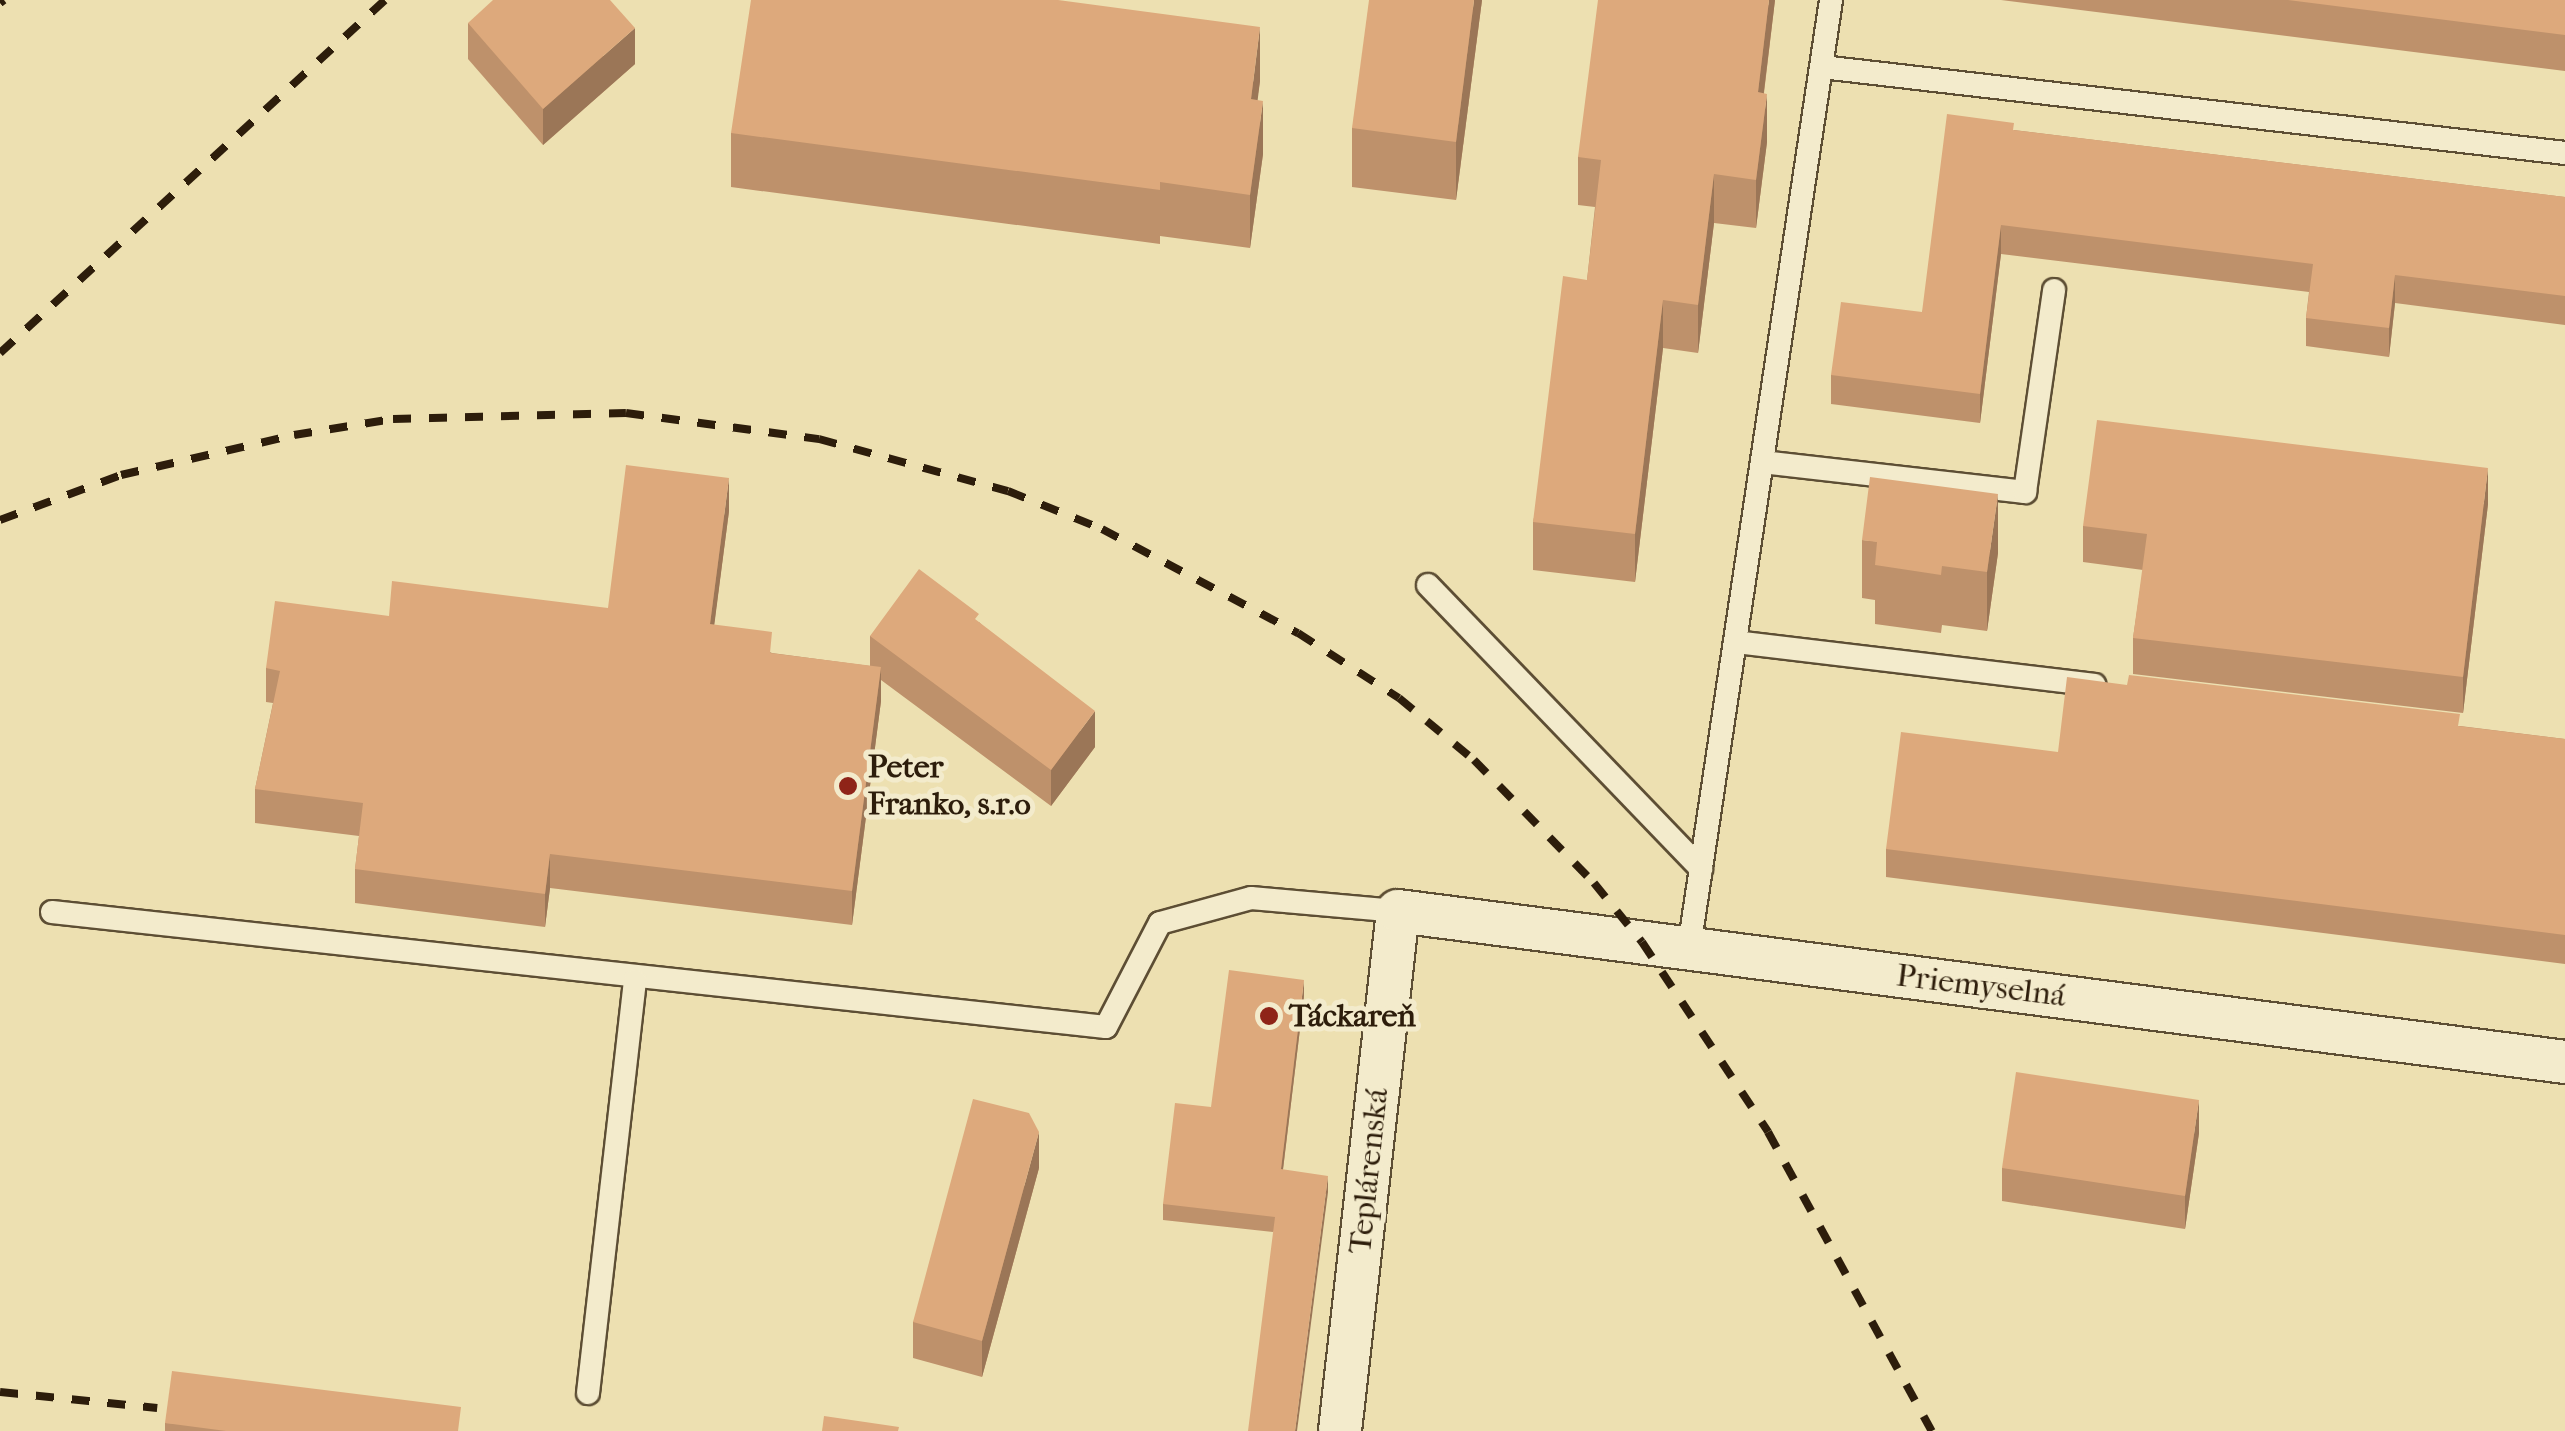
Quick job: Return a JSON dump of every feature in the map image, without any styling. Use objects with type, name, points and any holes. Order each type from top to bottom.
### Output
[{"type":"street","name":"Priemyselná","points":[[1398,911],[2565,1062]]},
{"type":"street","name":"Teplárenská","points":[[1340,1431],[1398,911]]},
{"type":"lane","points":[[1690,948],[1832,0]]},
{"type":"lane","points":[[1822,66],[2565,152]]},
{"type":"lane","points":[[1762,462],[2025,492],[2054,290]]},
{"type":"lane","points":[[1428,585],[1701,868]]},
{"type":"lane","points":[[1735,642],[2124,688]]},
{"type":"lane","points":[[52,912],[636,981],[1106,1028],[1160,923],[1252,898],[1398,911]]},
{"type":"lane","points":[[588,1394],[636,981]]},
{"type":"building","points":[[493,0],[610,0],[635,28],[543,109],[468,23]]},
{"type":"building","points":[[751,0],[1058,0],[1260,27],[1251,99],[1263,101],[1250,195],[1160,182],[1160,190],[731,133]]},
{"type":"building","points":[[1369,0],[1474,0],[1456,142],[1352,128]]},
{"type":"building","points":[[1598,0],[1769,0],[1758,92],[1767,94],[1756,180],[1714,174],[1698,305],[1663,300],[1635,534],[1533,522],[1563,276],[1587,280],[1601,160],[1578,157]]},
{"type":"building","points":[[2288,0],[2565,0],[2565,35]]},
{"type":"building","points":[[1947,114],[2014,123],[2013,130],[2565,197],[2565,296],[2395,275],[2389,328],[2306,318],[2313,264],[2001,225],[1980,394],[1831,375],[1841,302],[1922,312]]},
{"type":"building","points":[[2097,420],[2488,468],[2463,677],[2133,638],[2147,534],[2083,526]]},
{"type":"building","points":[[626,465],[729,478],[710,624],[772,632],[770,653],[881,667],[852,891],[550,854],[545,894],[355,869],[363,803],[255,789],[280,671],[266,668],[275,601],[389,616],[392,581],[608,608]]},
{"type":"building","points":[[1870,477],[1998,494],[1987,572],[1942,566],[1941,575],[1875,565],[1877,542],[1862,540]]},
{"type":"building","points":[[919,569],[979,614],[975,619],[1095,711],[1051,770],[870,636]]},
{"type":"building","points":[[2129,675],[2460,714],[2458,726],[2565,739],[2565,935],[1886,849],[1901,732],[2058,752],[2067,677],[2127,685]]},
{"type":"building","points":[[1229,970],[1304,980],[1281,1169],[1328,1176],[1295,1431],[1248,1431],[1275,1217],[1163,1204],[1175,1103],[1211,1107]]},
{"type":"building","points":[[2016,1072],[2199,1100],[2185,1196],[2002,1168]]},
{"type":"building","points":[[973,1099],[1029,1113],[1039,1132],[982,1341],[913,1322]]},
{"type":"building","points":[[172,1371],[461,1407],[458,1431],[226,1431],[165,1423]]},
{"type":"building","points":[[824,1416],[899,1427],[898,1431],[822,1431]]},
{"type":"railway","points":[[0,3],[4,0]]},
{"type":"railway","points":[[0,353],[385,0]]},
{"type":"railway","points":[[0,520],[121,475],[294,435],[393,419],[626,413],[819,439],[1008,491],[1102,529],[1298,633],[1399,698],[1474,760],[1594,883],[1642,942],[1768,1132],[1932,1431]]},
{"type":"railway","points":[[0,1392],[157,1408]]},
{"type":"place","name":"Peter Franko, s.r.o","points":[[848,786]]},
{"type":"place","name":"Táckareň","points":[[1269,1016]]}]
